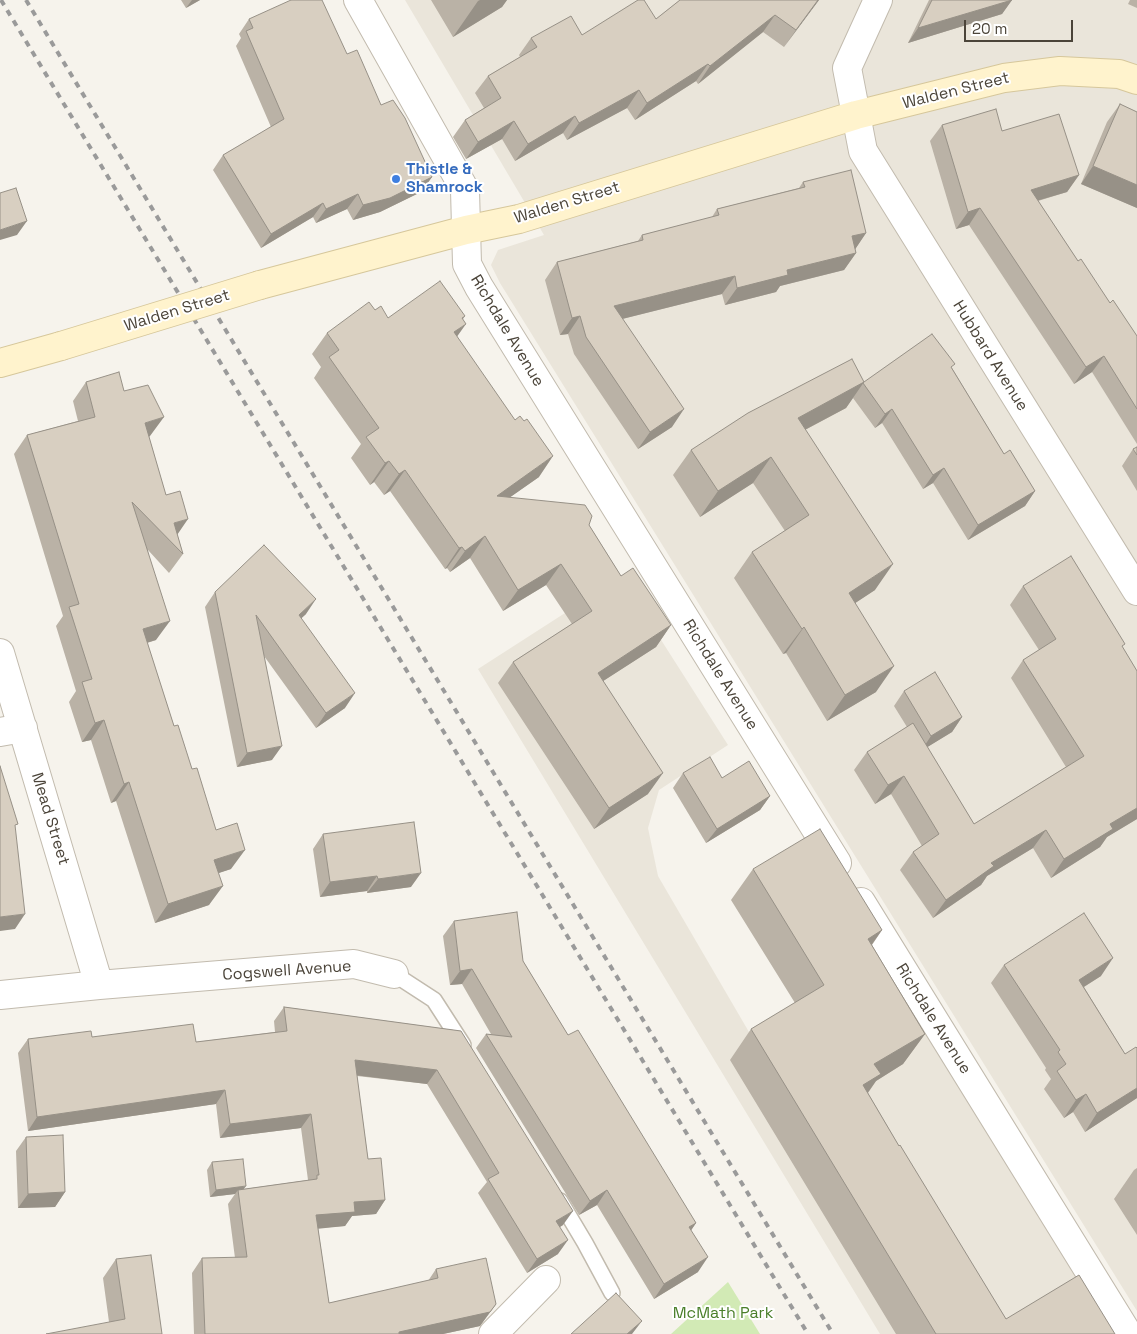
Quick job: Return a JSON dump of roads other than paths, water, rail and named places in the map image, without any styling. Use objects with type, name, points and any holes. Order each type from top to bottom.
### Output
[{"type":"street","name":"Richdale Avenue","points":[[358,0],[465,190],[467,264],[479,286],[1128,1334]]},
{"type":"street","name":"Hubbard Avenue","points":[[878,0],[847,68],[863,152],[1137,591]]},
{"type":"street","name":"Walden Street","points":[[0,363],[260,286],[466,230],[519,219],[856,116],[1004,78],[1060,71],[1119,74],[1137,80]]},
{"type":"street","name":"Mead Street","points":[[0,653],[11,730],[99,985]]},
{"type":"street","name":"Cogswell Avenue","points":[[0,996],[99,985],[354,964],[394,974]]},
{"type":"street","points":[[493,1334],[546,1280]]},
{"type":"lane","name":"Cogswell Avenue","points":[[394,974],[434,1000],[470,1057]]},
{"type":"lane","points":[[553,1188],[612,1293]]},
{"type":"railway","points":[[1,0],[808,1334]]},
{"type":"railway","points":[[26,0],[833,1334]]},
{"type":"place","name":"Thistle & Shamrock","points":[[396,179]]},
{"type":"park label","name":"McMath Park","points":[[723,1314]]}]
